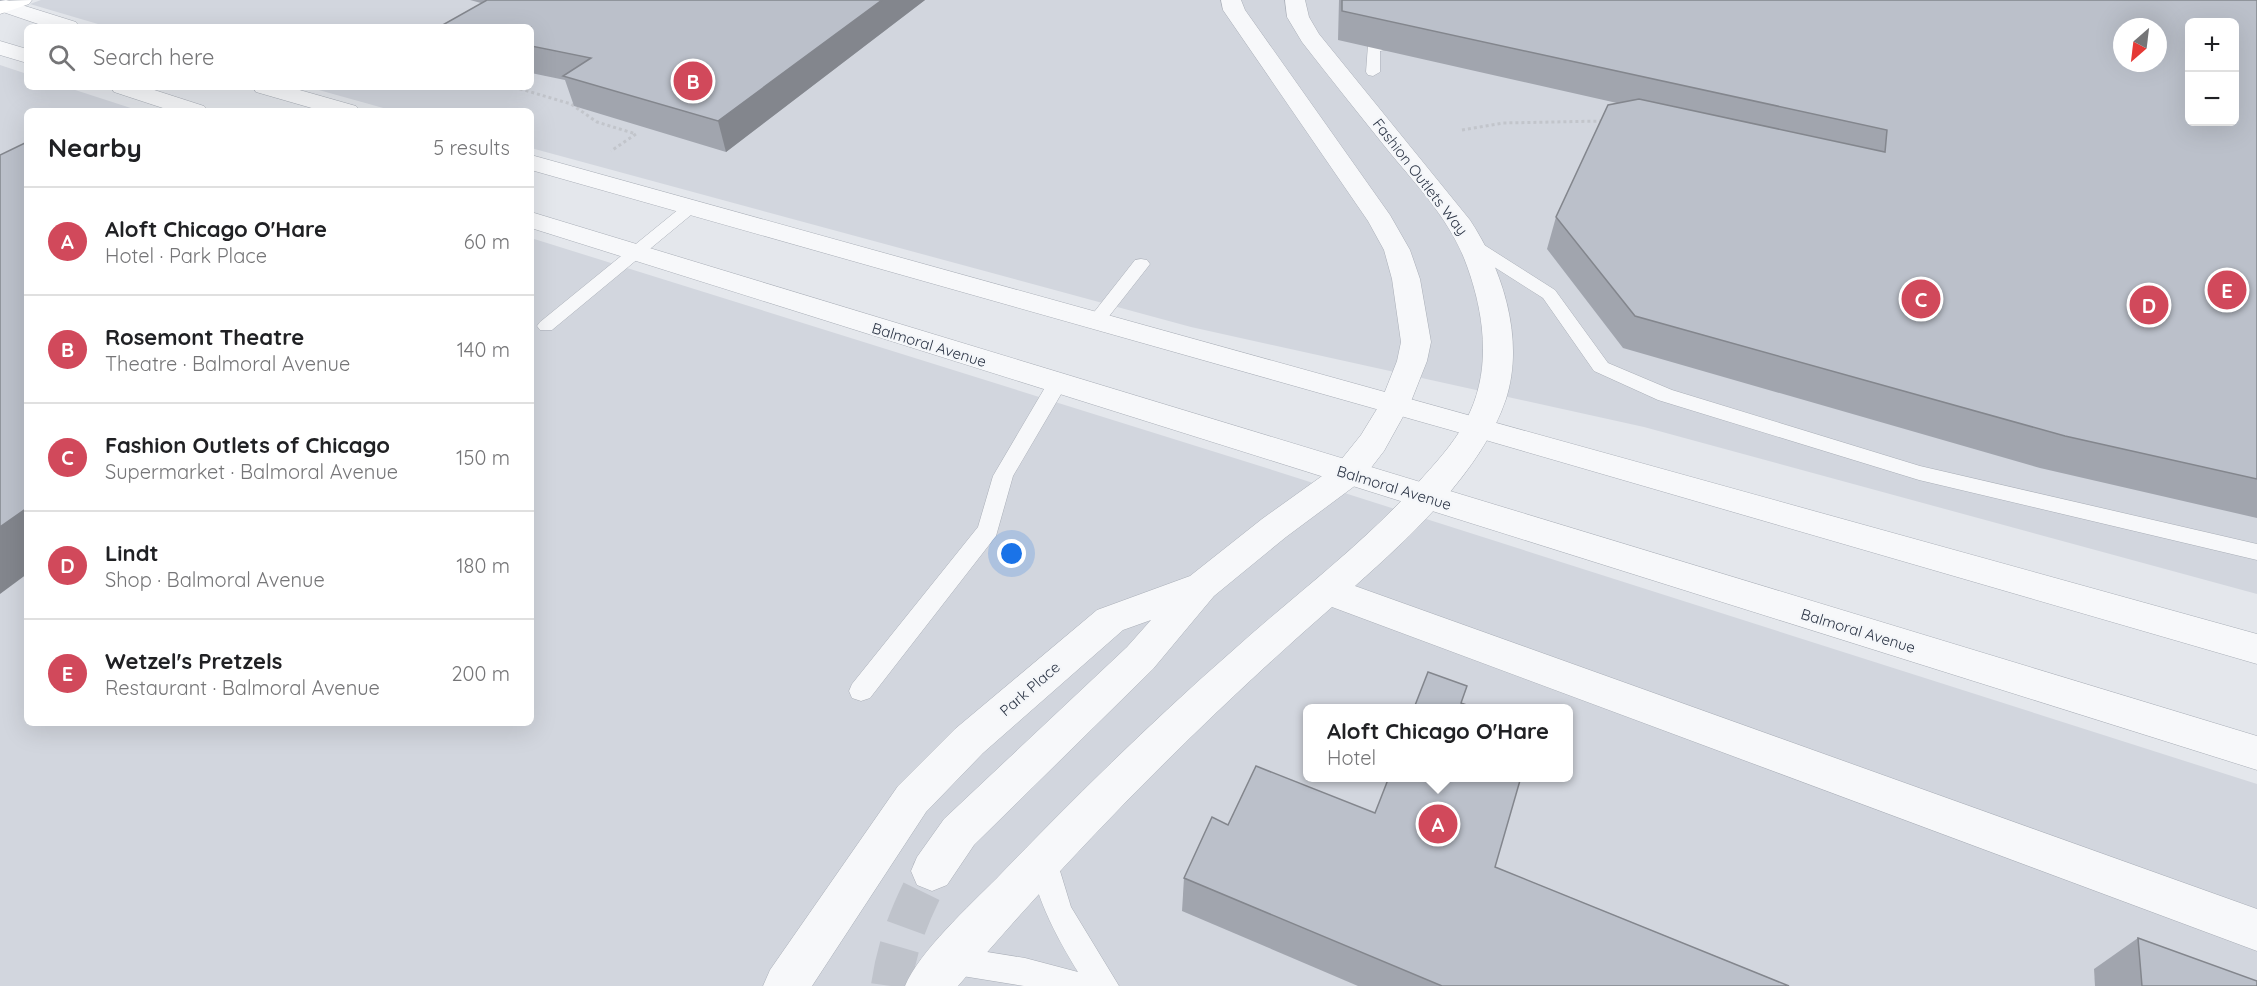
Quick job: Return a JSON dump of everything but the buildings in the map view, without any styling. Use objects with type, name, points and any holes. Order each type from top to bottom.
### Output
[{"type":"street","points":[[1231,0],[1234,10],[1381,221],[1397,250],[1406,279],[1416,342],[1412,361],[1395,404],[1373,442],[1348,474]]},
{"type":"street","name":"Fashion Outlets Way","points":[[1295,0],[1298,17],[1310,37],[1451,211],[1472,244],[1493,310],[1498,351],[1496,384],[1479,427],[1450,468],[1425,497]]},
{"type":"street","points":[[9,5],[60,24]]},
{"type":"street","points":[[0,48],[24,55]]},
{"type":"street","points":[[131,90],[187,108]]},
{"type":"street","points":[[280,90],[338,108]]},
{"type":"street","points":[[534,163],[1479,427],[2257,649]]},
{"type":"street","name":"Balmoral Avenue","points":[[534,221],[2257,753]]},
{"type":"street","name":"Park Place","points":[[786,986],[912,799],[969,741],[1110,620],[1202,586],[1274,528],[1348,474]]},
{"type":"street","points":[[939,973],[1044,857],[1241,665],[1366,557],[1425,497]]},
{"type":"street","points":[[932,871],[959,831],[1140,658],[1202,586]]},
{"type":"street","points":[[1326,590],[2257,930]]},
{"type":"lane","points":[[1373,72],[1373,48],[1417,40],[1375,32]]},
{"type":"lane","points":[[546,326],[692,207]]},
{"type":"lane","points":[[1472,244],[1549,294],[1601,367],[1665,395],[1919,473],[2257,552]]},
{"type":"lane","points":[[1097,320],[1142,264]]},
{"type":"lane","points":[[861,691],[988,530],[1003,476],[1057,384]]},
{"type":"lane","points":[[1044,857],[1058,912],[1088,963],[1105,986]]},
{"type":"lane","points":[[939,973],[1025,972],[1076,986]]},
{"type":"path","points":[[524,90],[571,104],[597,122],[636,134],[603,156]]},
{"type":"path","points":[[1462,130],[1503,123],[1604,121]]},
{"type":"shaded area","points":[[41,0],[2257,0],[2257,594],[1644,427],[1191,327],[534,149],[534,108],[383,108],[319,90],[534,90],[534,24],[98,24],[30,4]]},
{"type":"shaded area","points":[[0,65],[24,73],[24,90],[75,90],[131,108],[24,108],[24,726],[534,726],[534,239],[1260,466],[2257,784],[2257,986],[0,986]]},
{"type":"tunnel","points":[[891,986],[906,927],[932,871]]},
{"type":"place","name":"Rosemont Theatre","points":[[693,81]]},
{"type":"place","name":"Wetzel's Pretzels","points":[[2227,290]]},
{"type":"place","name":"Fashion Outlets of Chicago","points":[[1921,299]]},
{"type":"place","name":"Lindt","points":[[2149,305]]},
{"type":"place","name":"Aloft Chicago O'Hare","points":[[1438,824]]}]
